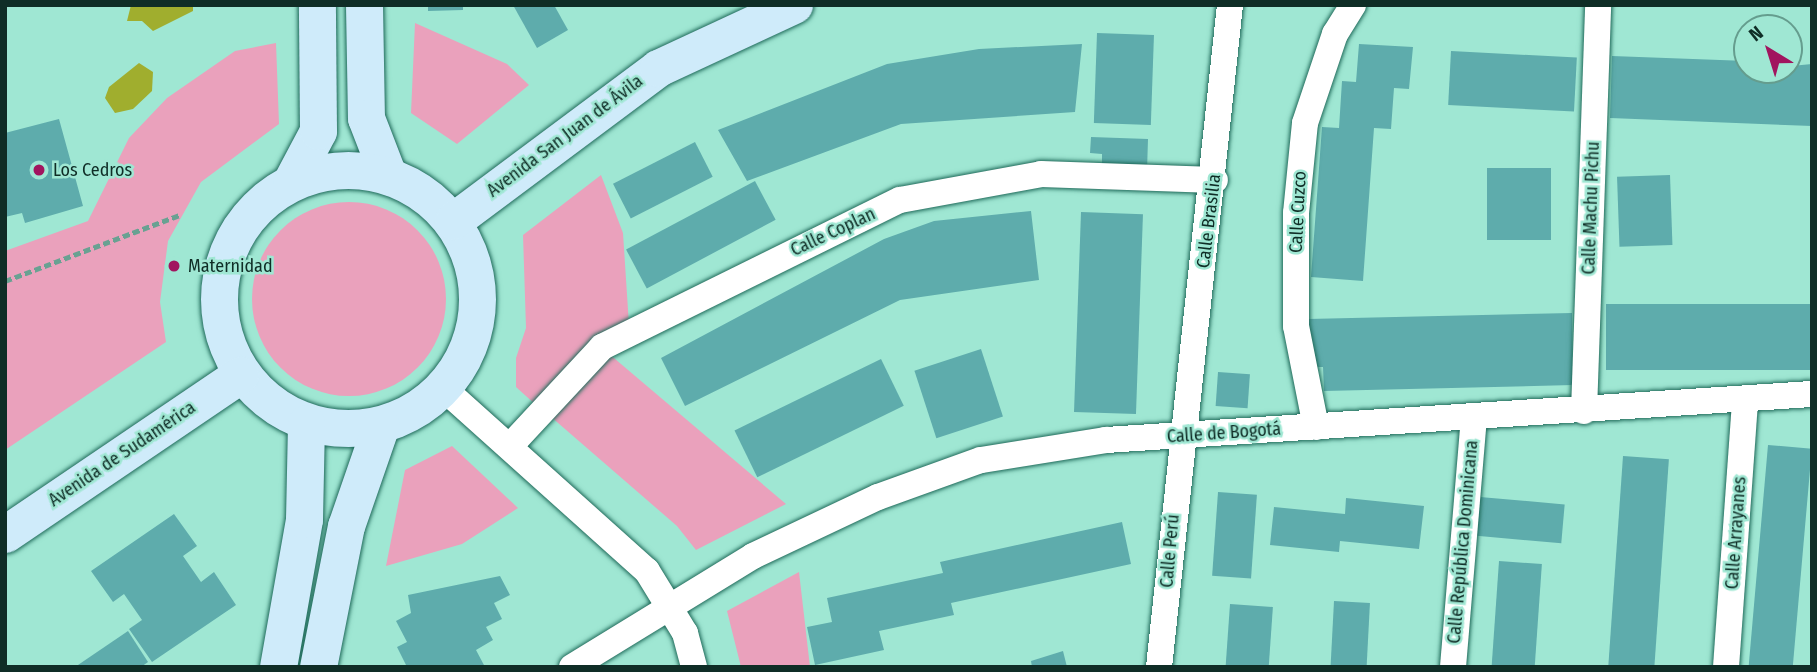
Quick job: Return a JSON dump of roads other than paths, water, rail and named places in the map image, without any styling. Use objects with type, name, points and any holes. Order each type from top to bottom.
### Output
[{"type":"street","points":[[291,182],[318,131],[317,5]]},
{"type":"street","points":[[364,5],[366,118],[388,175]]},
{"type":"street","name":"Avenida San Juan de Ávila","points":[[453,221],[658,68],[794,5]]},
{"type":"street","name":"Calle Brasilia","points":[[1181,435],[1215,180],[1230,5]]},
{"type":"street","name":"Calle Cuzco","points":[[1316,427],[1296,326],[1296,213],[1305,123],[1335,34],[1353,5]]},
{"type":"street","name":"Calle Machu Pichu","points":[[1584,411],[1598,5]]},
{"type":"street","points":[[331,169],[388,175],[453,221],[474,267],[478,311],[466,353],[443,388],[414,412],[381,425],[344,430],[306,423],[272,406],[240,375],[225,339],[219,293],[230,248],[248,217],[291,182],[331,169]]},
{"type":"street","name":"Calle Coplan","points":[[511,445],[602,347],[900,200],[1041,174],[1215,180]]},
{"type":"street","name":"Avenida de Sudamérica","points":[[5,534],[240,375]]},
{"type":"street","points":[[443,388],[608,531],[671,607],[694,667]]},
{"type":"street","name":"Calle de Bogotá","points":[[572,667],[753,556],[878,496],[981,460],[1181,435],[1584,411],[1812,394]]},
{"type":"street","name":"Calle Arrayanes","points":[[1726,667],[1745,399]]},
{"type":"street","name":"Calle República Dominicana","points":[[1453,667],[1474,417]]},
{"type":"street","points":[[278,667],[304,519],[306,423]]},
{"type":"street","points":[[318,667],[346,526],[381,425]]},
{"type":"street","name":"Calle Perú","points":[[1159,667],[1181,435]]},
{"type":"place","name":"Los Cedros","points":[[39,170]]},
{"type":"place","name":"Maternidad","points":[[174,266]]}]
